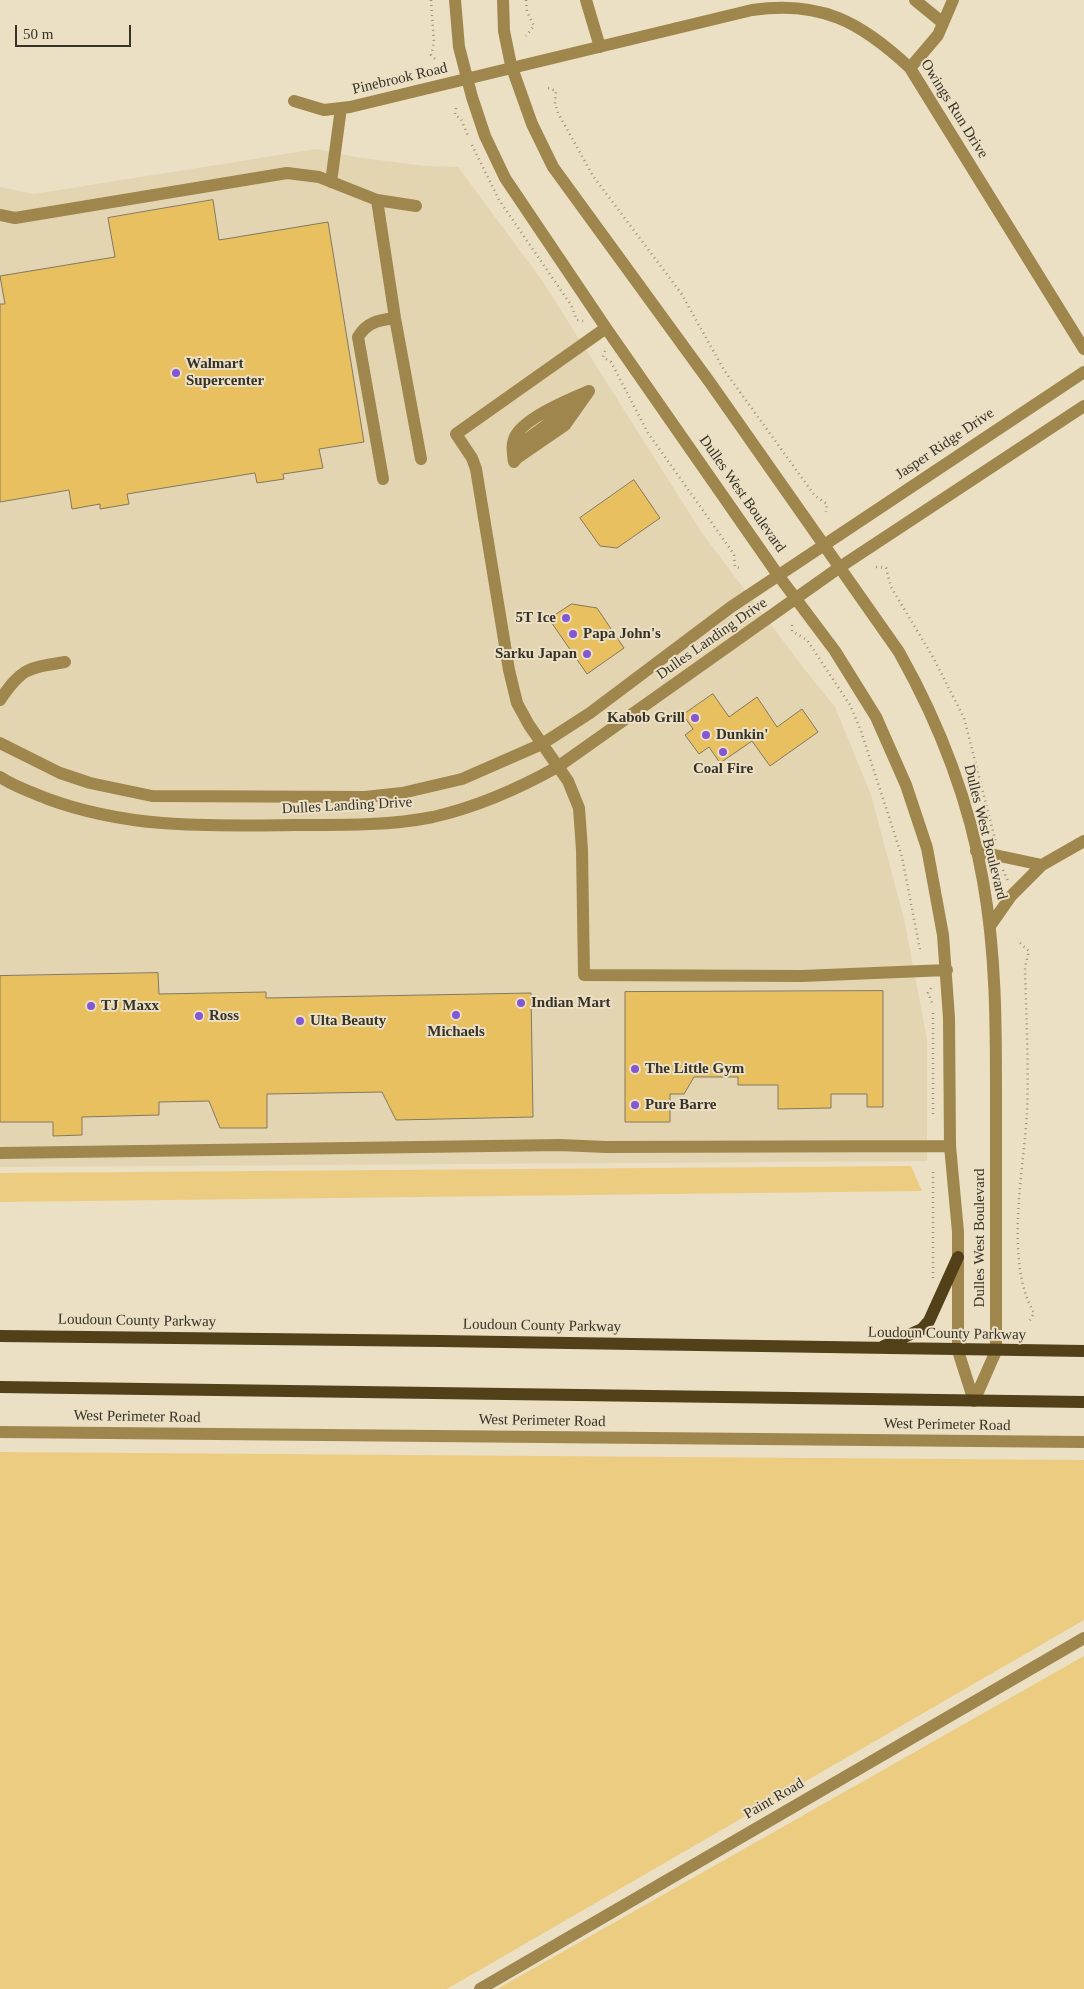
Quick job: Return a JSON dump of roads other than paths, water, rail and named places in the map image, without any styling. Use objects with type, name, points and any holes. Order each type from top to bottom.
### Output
[{"type":"main road","points":[[876,1349],[922,1330],[930,1321],[958,1257]]},
{"type":"main road","name":"Loudoun County Parkway","points":[[0,1336],[440,1340],[1084,1352]]},
{"type":"main road","points":[[0,1387],[1084,1402]]},
{"type":"street","name":"Dulles West Boulevard","points":[[455,0],[460,47],[468,80],[485,136],[502,173],[606,328],[778,575],[835,651],[876,717],[906,785],[927,848],[947,970],[950,1146],[957,1211],[958,1351],[974,1400]]},
{"type":"street","name":"Dulles West Boulevard","points":[[503,0],[504,31],[512,69],[532,124],[553,167],[711,384],[900,652],[920,689],[955,772],[983,879],[990,926],[995,1005],[996,1351],[974,1400]]},
{"type":"street","points":[[586,0],[600,47]]},
{"type":"street","points":[[915,0],[943,23]]},
{"type":"street","points":[[910,68],[938,34],[953,0]]},
{"type":"street","name":"Owings Run Drive","points":[[512,69],[752,5],[820,10],[852,22],[890,49],[910,68],[1084,349]]},
{"type":"street","name":"Pinebrook Road","points":[[294,101],[324,110],[341,108],[512,69]]},
{"type":"street","points":[[331,182],[341,108]]},
{"type":"street","points":[[0,215],[15,218],[287,173],[302,173],[377,200],[416,206]]},
{"type":"street","points":[[377,200],[395,318],[421,459]]},
{"type":"street","points":[[383,479],[358,336],[364,326],[380,320],[395,318]]},
{"type":"street","points":[[606,328],[456,434],[472,458],[476,469],[513,690],[523,715],[559,766],[576,797],[582,819],[584,975],[802,976],[947,970]]},
{"type":"street","name":"Jasper Ridge Drive","points":[[824,544],[1084,372]]},
{"type":"street","points":[[589,391],[565,425],[514,459],[513,440],[518,432],[554,406],[589,391]]},
{"type":"street","points":[[840,567],[1084,406]]},
{"type":"street","name":"Dulles Landing Drive","points":[[0,743],[60,773],[99,786],[152,796],[365,797],[402,793],[462,779],[542,744],[590,713],[731,607],[824,544]]},
{"type":"street","name":"Dulles Landing Drive","points":[[0,777],[14,786],[59,803],[125,820],[197,826],[345,825],[434,816],[486,800],[530,782],[559,766],[840,567]]},
{"type":"street","points":[[0,700],[16,678],[25,670],[65,662]]},
{"type":"street","points":[[990,926],[1011,896],[1042,865],[1084,841]]},
{"type":"street","points":[[976,851],[1042,865]]},
{"type":"street","points":[[0,1153],[560,1145],[606,1147],[950,1146]]},
{"type":"street","name":"West Perimeter Road","points":[[0,1432],[1084,1442]]},
{"type":"street","name":"Paint Road","points":[[480,1989],[1084,1638]]},
{"type":"place","name":"Walmart Supercenter","points":[[176,373]]},
{"type":"place","name":"5T Ice","points":[[566,618]]},
{"type":"place","name":"Papa John's","points":[[573,634]]},
{"type":"place","name":"Sarku Japan","points":[[587,654]]},
{"type":"place","name":"Kabob Grill","points":[[695,718]]},
{"type":"place","name":"Dunkin'","points":[[706,735]]},
{"type":"place","name":"Coal Fire","points":[[723,752]]},
{"type":"place","name":"Indian Mart","points":[[521,1003]]},
{"type":"place","name":"TJ Maxx","points":[[91,1006]]},
{"type":"place","name":"Michaels","points":[[456,1015]]},
{"type":"place","name":"Ross","points":[[199,1016]]},
{"type":"place","name":"Ulta Beauty","points":[[300,1021]]},
{"type":"place","name":"The Little Gym","points":[[635,1069]]},
{"type":"place","name":"Pure Barre","points":[[635,1105]]}]
